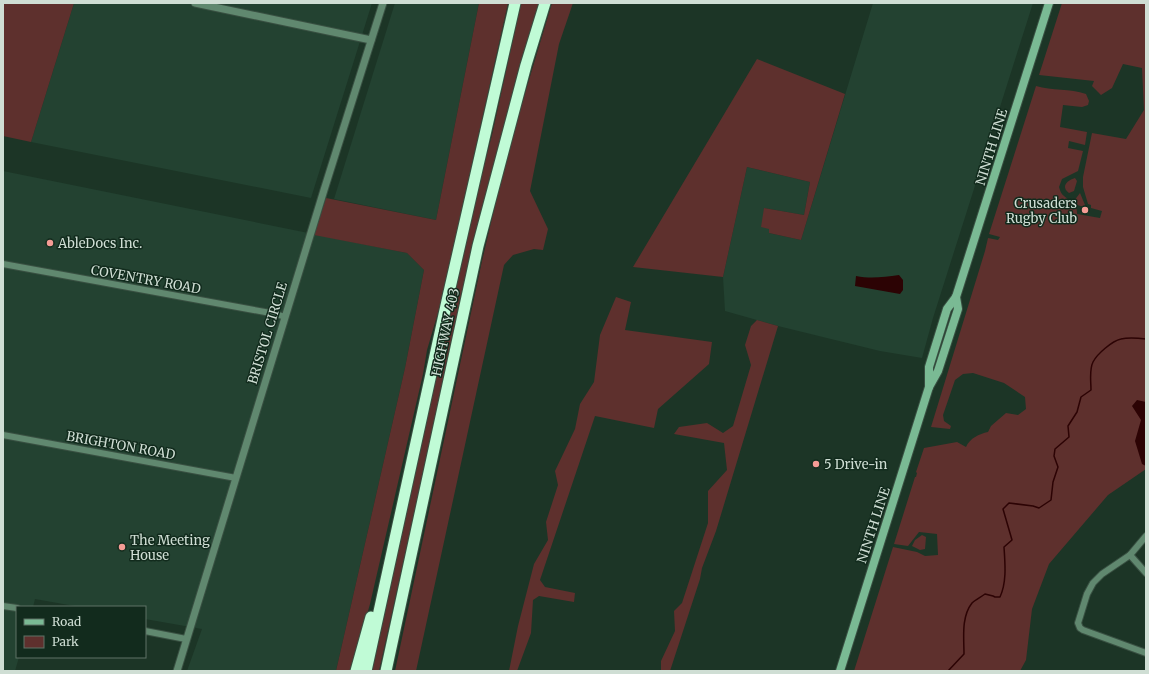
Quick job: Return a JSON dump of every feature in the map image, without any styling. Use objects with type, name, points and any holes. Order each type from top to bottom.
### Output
[{"type":"highway","name":"HIGHWAY 403","points":[[366,671],[447,301],[515,3]]},
{"type":"highway","name":"HIGHWAY 403","points":[[386,671],[478,246],[522,80],[545,3]]},
{"type":"highway","points":[[356,671],[378,595],[386,577]]},
{"type":"main road","name":"NINTH LINE","points":[[840,671],[928,387],[938,371],[958,309],[956,297],[1049,3]]},
{"type":"street","points":[[196,3],[371,40]]},
{"type":"street","name":"BRISTOL CIRCLE","points":[[176,671],[383,3]]},
{"type":"street","name":"COVENTRY ROAD","points":[[3,264],[276,314],[285,317]]},
{"type":"street","name":"BRIGHTON ROAD","points":[[3,435],[236,478]]},
{"type":"street","points":[[1146,536],[1130,556],[1102,574],[1092,583],[1078,623],[1080,628],[1083,630],[1146,653]]},
{"type":"street","points":[[1130,556],[1146,573]]},
{"type":"street","points":[[3,606],[16,608]]},
{"type":"street","points":[[146,631],[186,639]]},
{"type":"shaded area","points":[[74,3],[372,3],[311,198],[31,142]]},
{"type":"shaded area","points":[[395,3],[479,3],[436,220],[334,199]]},
{"type":"shaded area","points":[[873,3],[1033,3],[933,318],[922,358],[880,351],[778,326],[725,311],[723,277],[747,167],[810,182],[804,215],[764,208],[769,233],[801,240]]},
{"type":"shaded area","points":[[3,171],[407,253],[424,270],[405,368],[336,671],[187,671],[202,629],[146,619],[146,606],[74,606],[35,599],[33,606],[16,606],[16,658],[19,658],[15,671],[3,671]]},
{"type":"shaded area","points":[[899,275],[903,280],[903,290],[900,294],[855,286],[856,276],[872,278]]},
{"type":"shaded area","points":[[1137,400],[1146,402],[1146,466],[1142,464],[1135,441],[1141,420],[1132,406]]},
{"type":"green space","points":[[3,3],[74,3],[31,142],[3,136]]},
{"type":"green space","points":[[479,3],[508,3],[442,299],[427,350],[423,374],[370,604],[351,671],[336,671],[405,368],[424,270],[407,253],[314,235],[326,198],[436,220]]},
{"type":"green space","points":[[521,3],[541,3],[485,197],[379,671],[371,671],[476,195],[492,135]]},
{"type":"green space","points":[[552,3],[573,3],[559,44],[530,191],[548,229],[543,250],[534,249],[513,255],[504,265],[416,671],[395,671],[482,261],[508,150]]},
{"type":"green space","points":[[1062,3],[1146,3],[1146,469],[1108,495],[1049,564],[1032,609],[1026,660],[1020,671],[854,671],[893,547],[917,552],[925,556],[938,555],[937,534],[919,532],[908,546],[894,544],[924,448],[957,442],[966,447],[975,437],[988,432],[991,426],[1006,413],[1018,415],[1026,409],[1025,397],[1004,383],[973,373],[963,374],[955,380],[943,415],[944,421],[951,426],[950,429],[931,427],[988,238],[998,240],[1000,237],[989,234],[1036,86],[1048,89],[1080,92],[1086,94],[1089,101],[1088,105],[1082,107],[1063,105],[1060,127],[1087,132],[1085,145],[1069,141],[1068,148],[1083,151],[1078,171],[1062,179],[1059,187],[1062,194],[1075,206],[1077,214],[1100,218],[1102,211],[1091,208],[1091,205],[1088,204],[1083,187],[1083,177],[1092,133],[1126,139],[1144,110],[1142,68],[1123,64],[1112,88],[1101,95],[1092,86],[1094,81],[1039,75]]},
{"type":"green space","points":[[757,59],[845,94],[801,240],[769,233],[769,229],[761,227],[764,208],[804,215],[810,182],[747,167],[723,277],[633,267]]},
{"type":"green space","points":[[1075,178],[1077,181],[1074,191],[1069,193],[1065,186],[1070,180]]},
{"type":"green space","points":[[1080,193],[1085,207],[1077,205],[1074,201]]},
{"type":"green space","points":[[616,297],[631,302],[625,330],[712,342],[709,364],[658,409],[654,428],[595,416],[540,580],[545,587],[575,593],[574,602],[539,596],[533,600],[531,633],[517,671],[509,671],[518,626],[534,564],[548,540],[546,522],[558,485],[555,471],[575,429],[580,404],[594,382],[600,335]]},
{"type":"green space","points":[[757,320],[778,326],[716,531],[702,568],[700,579],[670,671],[661,671],[661,661],[675,631],[674,611],[682,603],[708,523],[708,491],[727,470],[724,443],[674,434],[679,427],[707,423],[723,433],[733,426],[751,365],[745,345],[751,326]]},
{"type":"green space","points":[[922,535],[926,537],[925,549],[920,550],[912,546],[915,540]]},
{"type":"waterway","points":[[948,671],[964,654],[965,621],[968,609],[972,603],[985,594],[1000,597],[1004,585],[1004,547],[1012,540],[1003,509],[1009,503],[1039,508],[1051,500],[1053,482],[1058,467],[1054,456],[1055,449],[1069,437],[1068,426],[1077,412],[1081,397],[1091,390],[1091,372],[1093,362],[1105,348],[1117,340],[1124,338],[1146,339]]},
{"type":"place","name":"Crusaders Rugby Club","points":[[1085,210]]},
{"type":"place","name":"AbleDocs Inc.","points":[[50,243]]},
{"type":"place","name":"5 Drive-in","points":[[816,464]]},
{"type":"place","name":"The Meeting House","points":[[122,547]]}]
